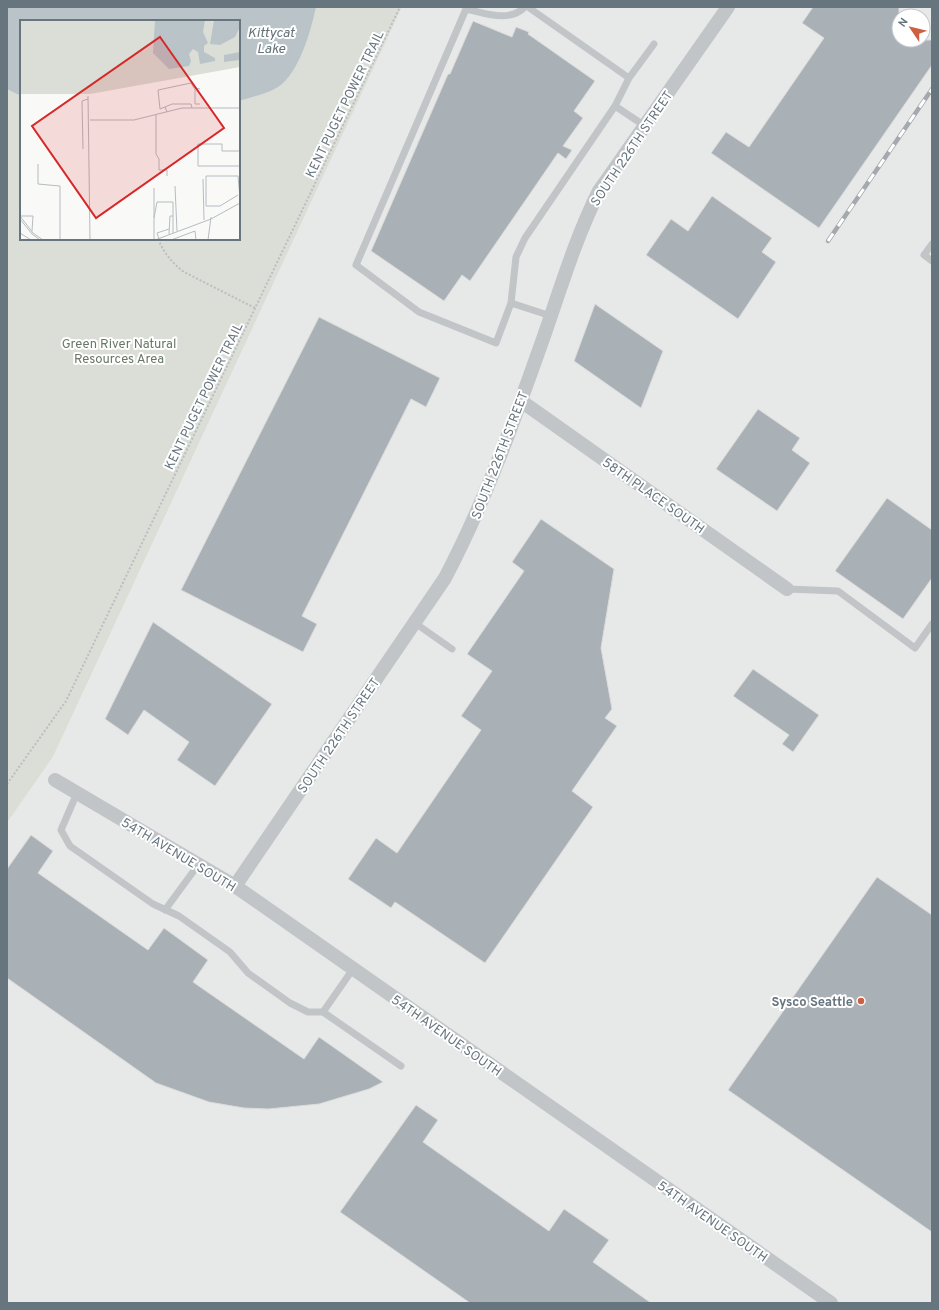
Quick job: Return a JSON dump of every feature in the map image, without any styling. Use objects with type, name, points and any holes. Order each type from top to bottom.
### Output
[{"type":"street","name":"SOUTH 226TH STREET","points":[[235,886],[446,578],[468,534],[521,401],[584,222],[599,191],[728,7]]},
{"type":"street","name":"58TH PLACE SOUTH","points":[[521,401],[787,589]]},
{"type":"street","name":"54TH AVENUE SOUTH","points":[[55,780],[235,886],[830,1303]]},
{"type":"lane","points":[[524,7],[515,14],[505,17],[466,9],[356,265],[419,312],[496,343],[511,302],[516,257],[525,238],[614,106],[629,78],[654,44]]},
{"type":"lane","points":[[528,7],[629,78]]},
{"type":"lane","points":[[614,106],[645,126]]},
{"type":"lane","points":[[932,244],[924,255],[932,261]]},
{"type":"lane","points":[[511,302],[551,316]]},
{"type":"lane","points":[[787,589],[838,591],[915,648],[932,624]]},
{"type":"lane","points":[[415,623],[452,649]]},
{"type":"lane","points":[[77,793],[61,830],[70,846],[153,904],[179,916],[230,952],[248,973],[290,1003],[308,1012],[323,1012],[401,1066]]},
{"type":"lane","points":[[165,910],[198,865]]},
{"type":"lane","points":[[323,1012],[353,969]]},
{"type":"path","name":"KENT PUGET POWER TRAIL","points":[[7,784],[66,701],[400,7]]},
{"type":"path","points":[[158,240],[164,251],[174,264],[184,272],[255,308]]},
{"type":"shaded area","points":[[402,7],[932,7],[932,1303],[7,1303],[7,823],[53,757]]},
{"type":"green space","name":"Green River Natural Resources Area","points":[[7,7],[402,7],[53,757],[7,823]]},
{"type":"water","name":"Kittycat Lake","points":[[7,7],[316,7],[303,51],[292,72],[285,81],[269,92],[240,101],[240,20],[20,20],[20,96],[7,89]]},
{"type":"building","points":[[813,7],[899,7],[891,8],[891,48],[931,48],[932,40],[932,65],[819,228],[711,153],[726,132],[749,147],[824,38],[802,23]]},
{"type":"building","points":[[473,21],[512,37],[516,27],[529,32],[528,34],[595,81],[574,111],[583,118],[563,146],[572,150],[566,159],[558,153],[470,281],[462,275],[444,301],[371,251],[448,74],[450,74]]},
{"type":"building","points":[[712,196],[772,238],[762,252],[776,262],[738,319],[646,255],[671,219],[688,231]]},
{"type":"building","points":[[595,304],[663,351],[641,408],[574,361]]},
{"type":"building","points":[[319,317],[440,378],[426,407],[411,399],[302,616],[317,624],[303,652],[181,590]]},
{"type":"building","points":[[758,409],[800,438],[792,450],[810,463],[777,511],[716,469]]},
{"type":"building","points":[[887,498],[932,530],[932,578],[903,619],[835,571]]},
{"type":"building","points":[[541,519],[614,569],[601,648],[612,709],[605,718],[617,726],[572,791],[593,807],[485,963],[395,902],[391,908],[348,879],[376,838],[397,853],[481,730],[461,716],[492,671],[467,654],[524,571],[512,562]]},
{"type":"building","points":[[153,622],[272,704],[215,786],[177,760],[189,742],[144,710],[128,735],[105,719]]},
{"type":"building","points":[[753,669],[819,715],[793,752],[782,744],[789,735],[733,696]]},
{"type":"building","points":[[31,835],[53,851],[38,873],[148,950],[164,928],[208,960],[193,982],[304,1059],[319,1037],[383,1082],[369,1089],[319,1104],[268,1109],[244,1108],[209,1102],[156,1083],[7,978],[7,869]]},
{"type":"building","name":"Sysco Seattle","points":[[877,877],[932,915],[932,1232],[728,1090]]},
{"type":"building","points":[[416,1105],[438,1120],[423,1142],[549,1231],[564,1209],[609,1240],[593,1262],[651,1303],[470,1303],[340,1212]]},
{"type":"railway","points":[[828,241],[932,89]]},
{"type":"place","name":"Sysco Seattle","points":[[861,1001]]}]
